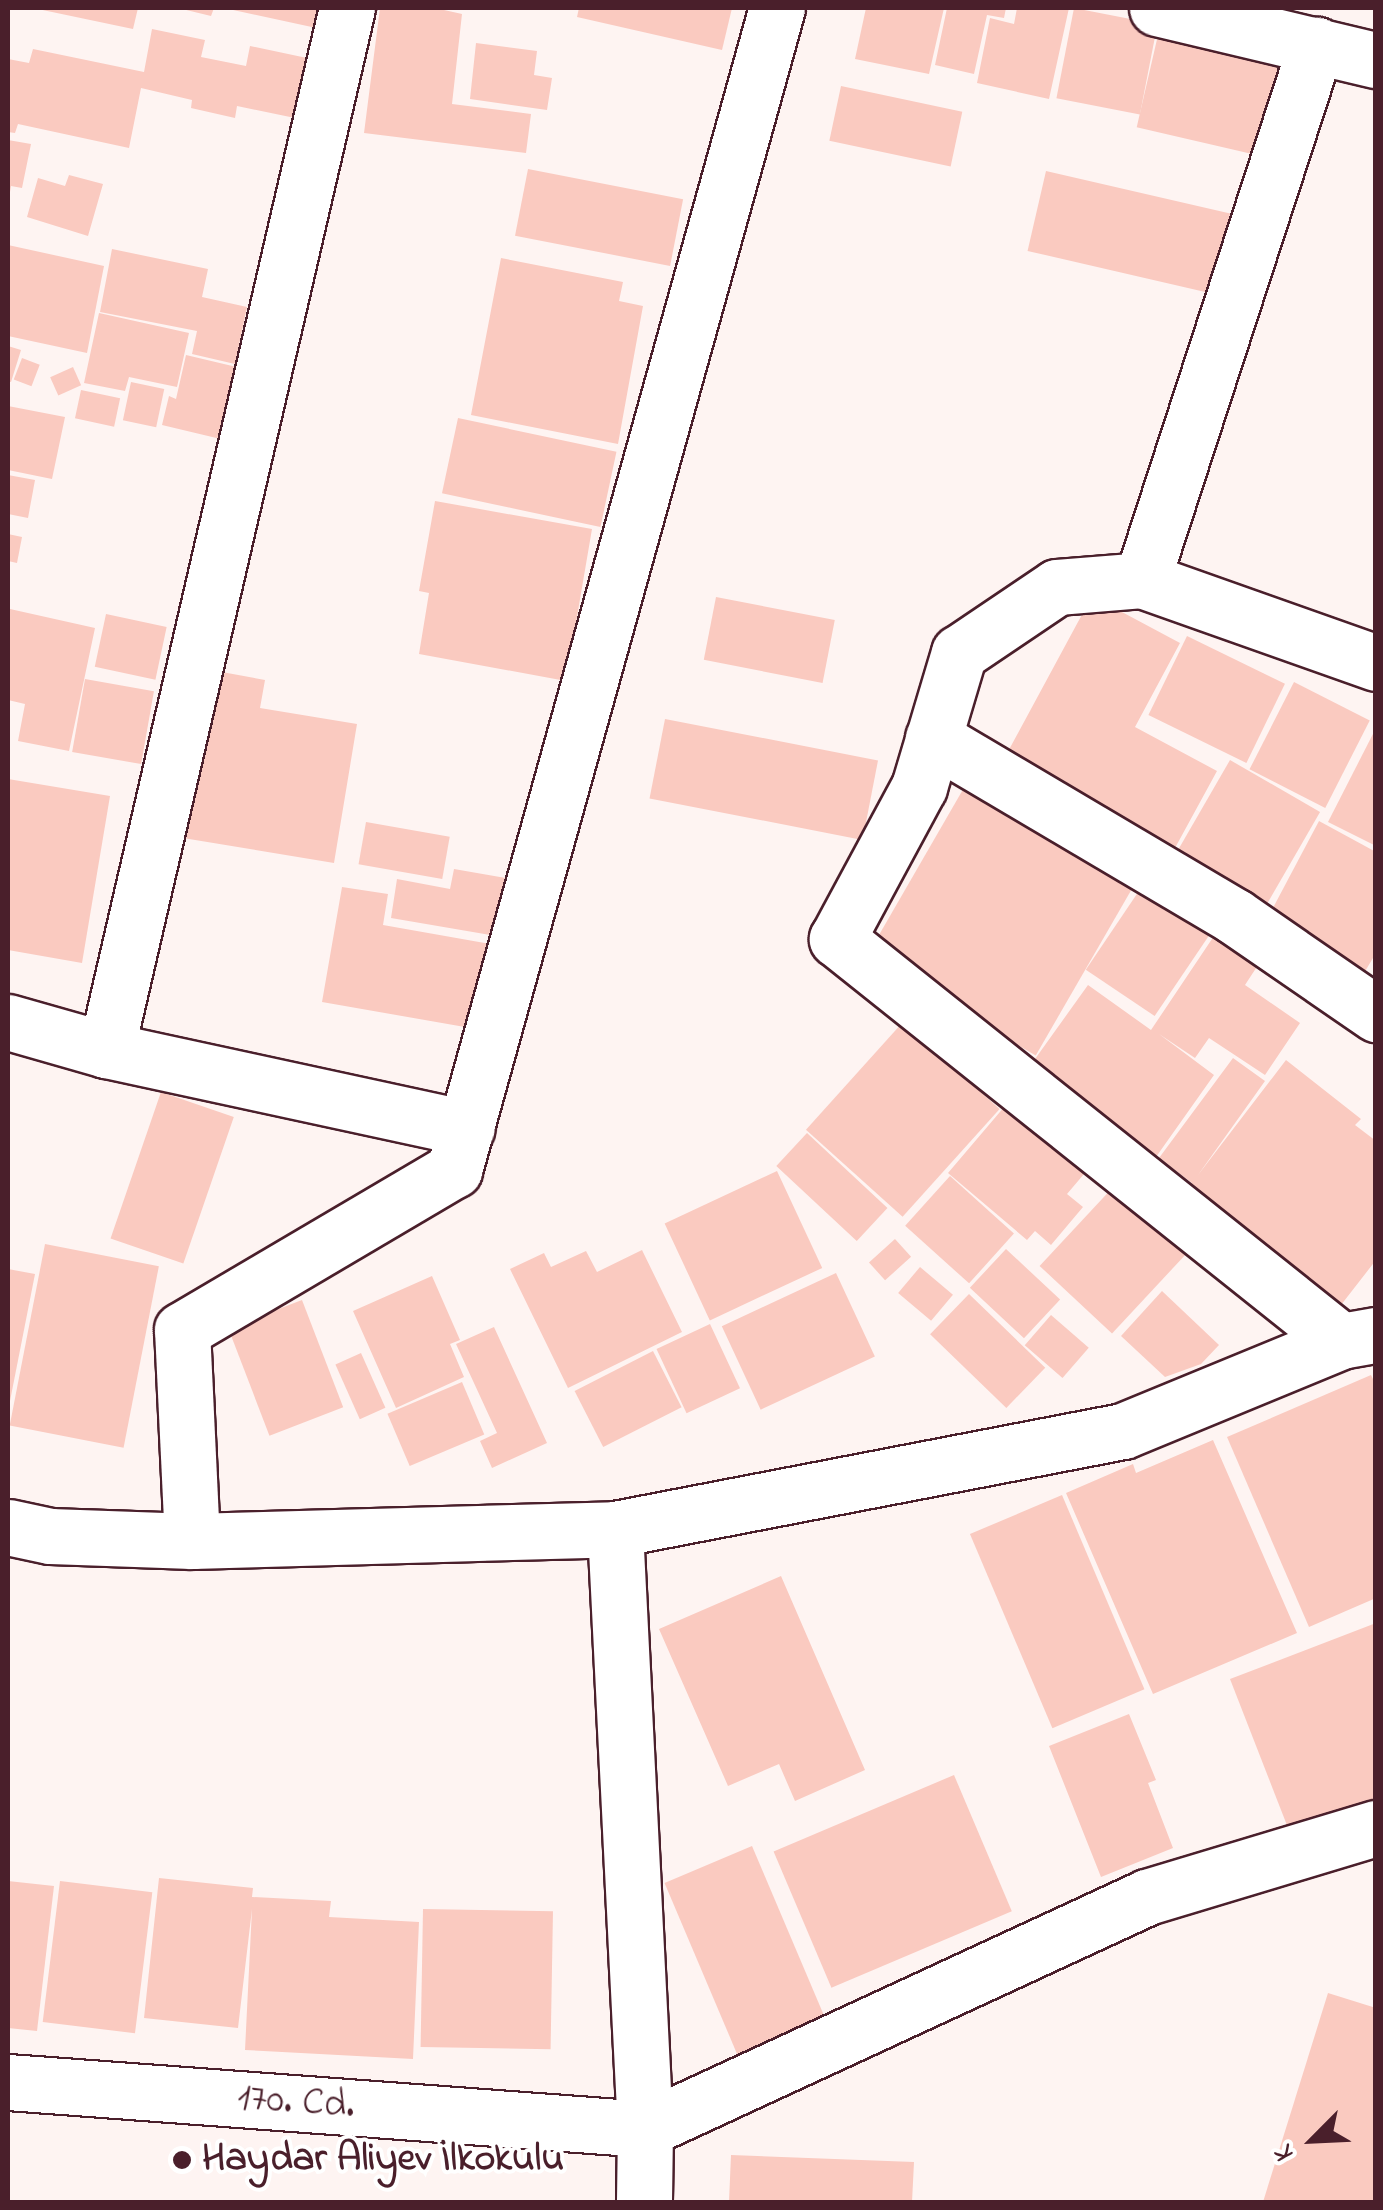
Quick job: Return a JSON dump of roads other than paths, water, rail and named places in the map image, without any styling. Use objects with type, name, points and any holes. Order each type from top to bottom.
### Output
[{"type":"street","points":[[106,1050],[347,8]]},
{"type":"street","points":[[192,1541],[182,1330],[454,1170],[776,8]]},
{"type":"street","points":[[1157,8],[1376,60]]},
{"type":"street","points":[[1142,580],[1316,45]]},
{"type":"street","points":[[1358,1338],[837,939],[918,787],[959,653],[1057,588],[1142,580],[1376,663]]},
{"type":"street","points":[[933,738],[1234,916],[1376,1014]]},
{"type":"street","points":[[8,1022],[106,1050],[467,1128]]},
{"type":"street","points":[[8,1527],[50,1536],[192,1541],[616,1529],[1123,1432],[1358,1338]]},
{"type":"street","points":[[616,1529],[645,2129],[644,2202]]},
{"type":"street","points":[[645,2129],[1148,1898],[1376,1828]]},
{"type":"street","name":"170. Cd.","points":[[8,2082],[645,2129]]},
{"type":"place","name":"Haydar Aliyev İlkokulu","points":[[182,2160]]}]
